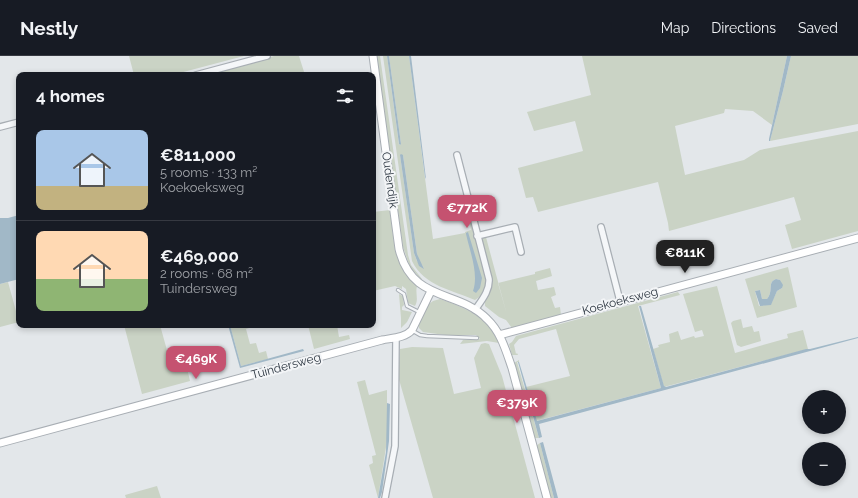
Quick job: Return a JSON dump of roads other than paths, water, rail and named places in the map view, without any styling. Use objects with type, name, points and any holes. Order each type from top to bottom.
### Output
[{"type":"street","points":[[207,72],[267,56]]},
{"type":"street","name":"Oudendijk","points":[[373,56],[375,72]]},
{"type":"street","name":"Oudendijk","points":[[376,78],[400,254],[404,264],[410,274],[420,284],[431,291],[475,310],[486,318],[499,335],[512,368],[547,498]]},
{"type":"street","points":[[0,127],[16,123]]},
{"type":"street","points":[[457,155],[489,284],[487,291],[475,310]]},
{"type":"street","points":[[477,236],[515,227],[521,252]]},
{"type":"street","points":[[601,227],[620,301]]},
{"type":"street","name":"Koekoeksweg","points":[[499,335],[620,301],[858,238]]},
{"type":"street","points":[[412,330],[431,291]]},
{"type":"street","name":"Tuindersweg","points":[[0,443],[374,342],[396,338],[407,334],[412,330]]},
{"type":"street","points":[[386,498],[395,446],[396,338]]},
{"type":"lane","points":[[398,290],[404,294],[407,306],[420,313]]},
{"type":"lane","points":[[412,330],[420,335],[427,336],[477,338]]},
{"type":"water","points":[[387,56],[389,56],[400,145],[399,144]]},
{"type":"water","points":[[409,56],[411,56],[426,179],[425,177]]},
{"type":"water","points":[[787,56],[791,56],[769,141],[769,139]]},
{"type":"water","points":[[401,154],[403,155],[417,254],[424,269],[419,266],[414,253]]},
{"type":"water","points":[[16,216],[16,280],[0,284],[0,218]]},
{"type":"water","points":[[468,232],[482,278],[480,288],[476,293],[473,291],[475,277],[472,255],[466,234]]},
{"type":"water","points":[[776,279],[780,280],[783,285],[782,288],[777,291],[771,305],[760,306],[755,291],[760,290],[762,299],[767,299],[772,282]]},
{"type":"water","points":[[639,306],[641,306],[664,386],[666,387],[806,349],[858,338],[539,424],[542,437],[539,438],[518,362],[537,421],[661,388]]},
{"type":"water","points":[[229,328],[231,328],[241,366],[303,349],[304,351],[240,368]]},
{"type":"water","points":[[387,403],[390,404],[389,441],[382,492],[380,498],[378,498],[386,452]]},
{"type":"water","points":[[543,442],[558,498],[554,498],[540,443]]}]
